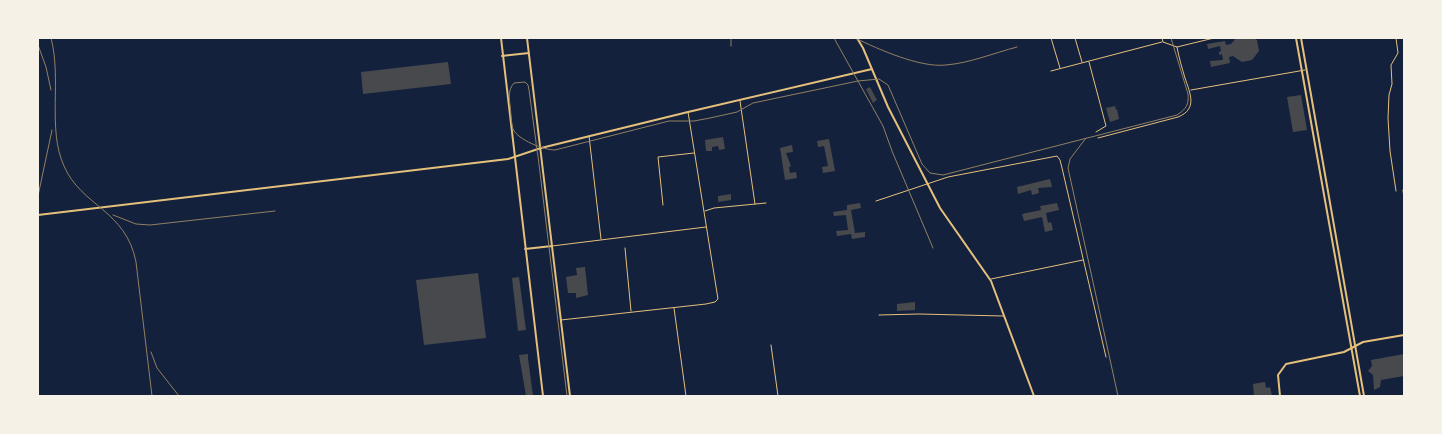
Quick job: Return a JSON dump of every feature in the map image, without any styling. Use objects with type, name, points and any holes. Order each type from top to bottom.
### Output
[{"type":"main road","points":[[501,38],[543,396]]},
{"type":"main road","points":[[527,38],[570,396]]},
{"type":"main road","points":[[857,38],[888,107],[927,184],[951,226],[990,280],[1034,396]]},
{"type":"main road","points":[[1296,38],[1360,396]]},
{"type":"main road","points":[[1301,38],[1364,396]]},
{"type":"main road","points":[[502,56],[529,53]]},
{"type":"main road","points":[[38,215],[514,158],[541,148],[589,136],[872,69]]},
{"type":"main road","points":[[525,249],[552,246]]},
{"type":"main road","points":[[1280,396],[1278,377],[1282,367],[1290,362],[1344,352],[1362,342],[1404,335]]},
{"type":"street","points":[[1051,38],[1060,69]]},
{"type":"street","points":[[1076,38],[1082,63]]},
{"type":"street","points":[[1162,38],[1163,42]]},
{"type":"street","points":[[1051,71],[1163,42],[1177,47],[1214,38]]},
{"type":"street","points":[[1396,38],[1398,53],[1391,65],[1392,84],[1389,95],[1388,118],[1390,151],[1396,191]]},
{"type":"street","points":[[1098,138],[1183,115],[1190,107],[1190,90],[1177,47]]},
{"type":"street","points":[[1089,61],[1106,126],[1099,128],[1096,132]]},
{"type":"street","points":[[1190,90],[1307,70]]},
{"type":"street","points":[[740,100],[755,204]]},
{"type":"street","points":[[561,320],[715,302],[718,296],[688,112]]},
{"type":"street","points":[[589,136],[602,240]]},
{"type":"street","points":[[663,205],[658,157],[695,153]]},
{"type":"street","points":[[876,201],[927,184],[976,171],[1057,156],[1061,163],[1106,357]]},
{"type":"street","points":[[1403,190],[1404,198]]},
{"type":"street","points":[[704,211],[714,208],[766,202]]},
{"type":"street","points":[[552,246],[707,227]]},
{"type":"street","points":[[625,248],[631,312]]},
{"type":"street","points":[[990,280],[1083,260]]},
{"type":"street","points":[[674,307],[686,396]]},
{"type":"street","points":[[879,315],[945,314],[1004,316]]},
{"type":"street","points":[[771,344],[778,396]]},
{"type":"building","points":[[1236,38],[1253,38],[1257,40],[1259,51],[1252,60],[1242,62],[1233,56],[1229,57],[1230,63],[1211,67],[1210,61],[1223,60],[1222,54],[1219,55],[1221,51],[1220,46],[1208,49],[1207,44],[1225,41],[1226,45],[1231,44]]},
{"type":"building","points":[[448,62],[451,84],[363,94],[361,72]]},
{"type":"building","points":[[870,87],[877,100],[873,103],[866,89]]},
{"type":"building","points":[[1301,95],[1307,130],[1293,132],[1287,97]]},
{"type":"building","points":[[1115,106],[1119,119],[1110,122],[1106,108]]},
{"type":"building","points":[[723,137],[725,149],[719,150],[718,146],[712,147],[712,151],[706,151],[705,140]]},
{"type":"building","points":[[829,139],[835,171],[823,173],[822,167],[828,166],[824,146],[818,147],[817,141]]},
{"type":"building","points":[[792,145],[793,152],[786,153],[791,166],[789,167],[790,173],[796,172],[797,178],[785,180],[780,148]]},
{"type":"building","points":[[1050,179],[1052,187],[1038,188],[1039,193],[1032,195],[1031,190],[1018,194],[1017,187]]},
{"type":"building","points":[[731,194],[731,200],[718,202],[718,196]]},
{"type":"building","points":[[860,203],[861,208],[851,210],[855,233],[865,232],[865,237],[852,239],[851,234],[837,236],[836,231],[848,230],[846,215],[834,216],[833,212],[847,210],[847,205]]},
{"type":"building","points":[[1057,203],[1059,210],[1046,213],[1048,223],[1051,222],[1053,230],[1045,232],[1042,217],[1024,221],[1022,214],[1041,210],[1040,206]]},
{"type":"building","points":[[585,267],[588,295],[576,298],[576,293],[568,293],[566,277],[577,275],[576,268]]},
{"type":"building","points":[[478,273],[486,338],[424,345],[416,280]]},
{"type":"building","points":[[519,277],[526,330],[518,331],[512,278]]},
{"type":"building","points":[[915,302],[915,310],[897,311],[897,304]]},
{"type":"building","points":[[528,354],[533,396],[526,396],[519,355]]},
{"type":"building","points":[[1404,354],[1404,376],[1381,380],[1380,387],[1374,390],[1373,375],[1368,371],[1372,366],[1371,360]]},
{"type":"building","points":[[1265,382],[1266,388],[1270,387],[1272,396],[1254,396],[1253,384]]},
{"type":"tram line","points":[[567,396],[538,156],[536,147],[536,145],[536,142],[529,90],[525,82],[514,83],[509,96],[513,129],[520,137],[532,144],[538,146],[544,148],[555,150],[669,121],[694,121],[710,118],[737,112],[753,103],[858,81],[879,79],[888,85],[922,164],[930,173],[943,175],[1177,115],[1186,106],[1188,94],[1171,38]]},
{"type":"tram line","points":[[1086,138],[1070,159],[1068,168],[1118,396]]},
{"type":"railway","points":[[51,38],[54,54],[55,120],[59,152],[64,166],[81,191],[113,219],[131,245],[136,262],[152,396]]},
{"type":"railway","points":[[731,38],[731,46]]},
{"type":"railway","points":[[834,38],[883,126],[933,248]]},
{"type":"railway","points":[[855,38],[899,57],[924,64],[936,65],[964,62],[1017,47]]},
{"type":"railway","points":[[38,45],[46,67],[51,90]]},
{"type":"railway","points":[[38,196],[52,130]]},
{"type":"railway","points":[[113,215],[136,224],[150,225],[275,211]]},
{"type":"railway","points":[[151,352],[157,368],[179,396]]}]
